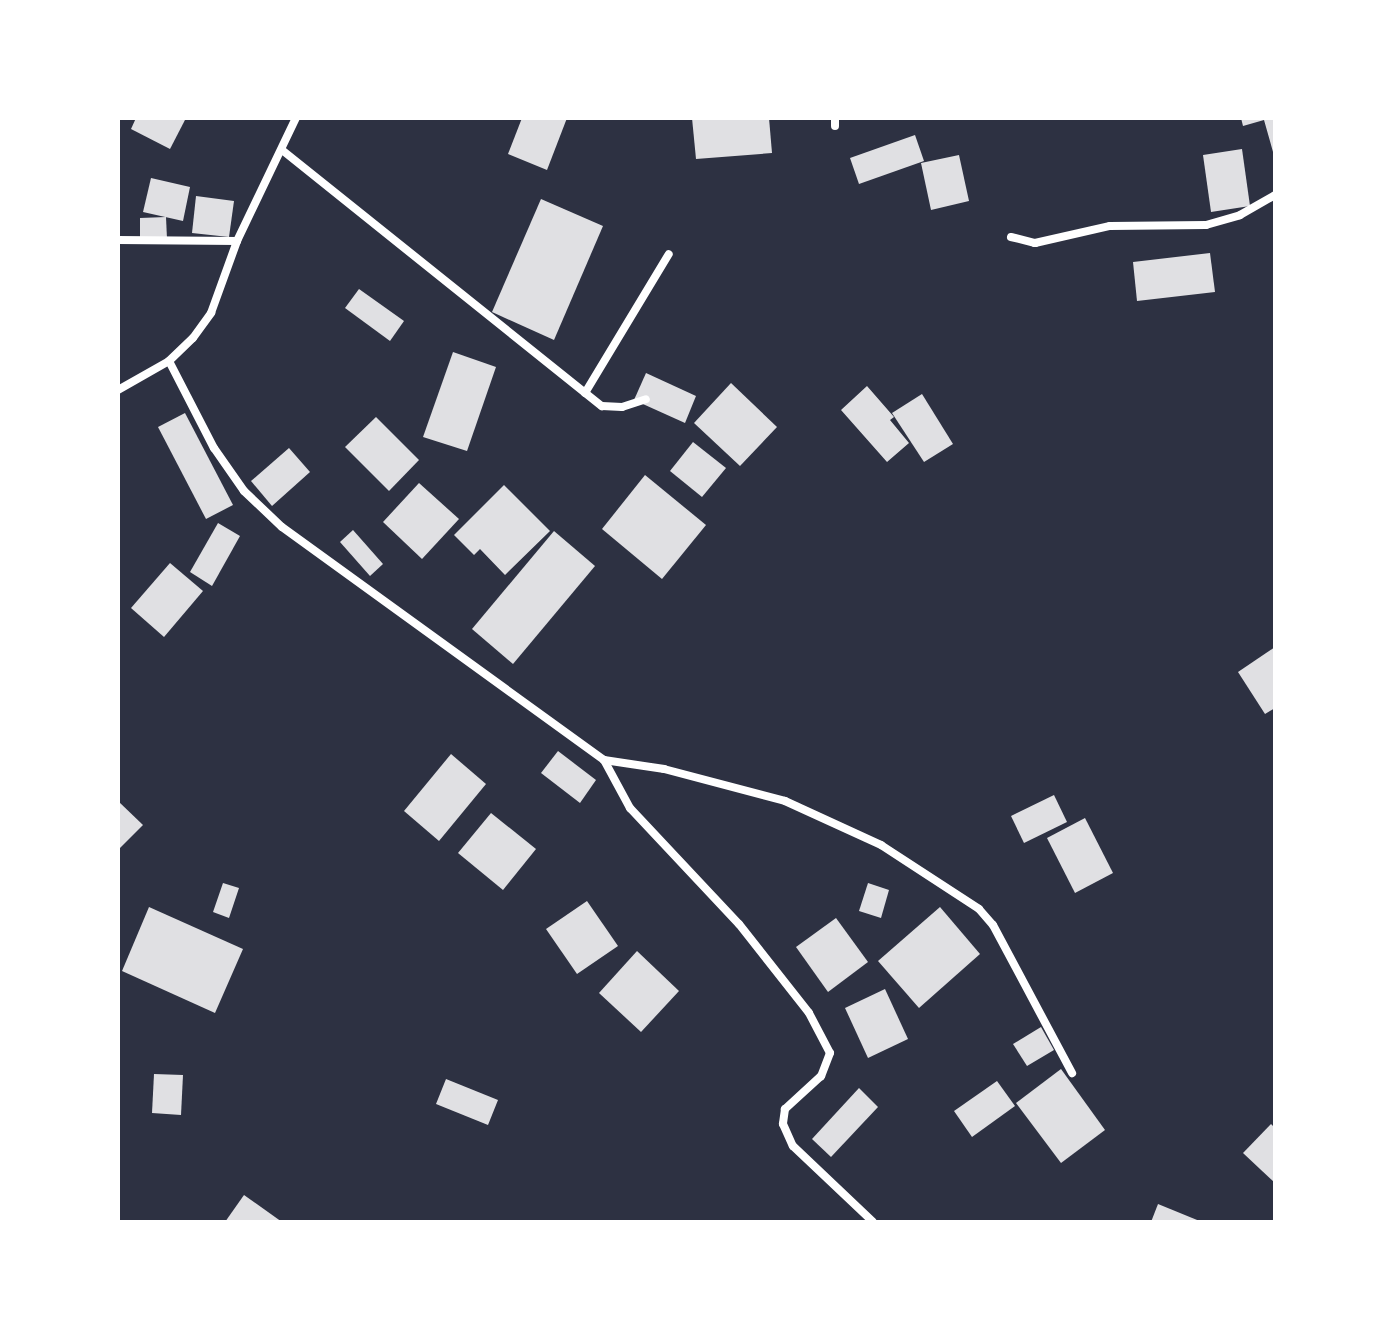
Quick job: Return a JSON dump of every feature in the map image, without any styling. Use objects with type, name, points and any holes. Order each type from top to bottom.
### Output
[{"type":"street","points":[[118,390],[169,361],[193,338],[211,313],[237,241],[296,118]]},
{"type":"street","points":[[282,150],[602,406],[622,407],[646,399]]},
{"type":"street","points":[[1011,237],[1035,243],[1110,226],[1206,225],[1240,215],[1275,195]]},
{"type":"street","points":[[118,240],[237,241]]},
{"type":"street","points":[[585,393],[669,254]]},
{"type":"street","points":[[169,361],[214,448],[244,491],[282,527],[604,760],[630,808],[739,924],[809,1013],[830,1053],[821,1076],[785,1109],[783,1124],[793,1146],[873,1222]]},
{"type":"street","points":[[604,760],[664,769],[785,801],[881,845],[979,909],[993,925],[1072,1073]]},
{"type":"building","points":[[136,118],[186,118],[170,149],[131,129]]},
{"type":"building","points":[[522,118],[567,118],[547,170],[508,154]]},
{"type":"building","points":[[692,118],[769,118],[772,153],[696,159]]},
{"type":"building","points":[[1241,118],[1275,118],[1275,159],[1264,120],[1243,126]]},
{"type":"building","points":[[915,135],[924,161],[859,184],[850,158]]},
{"type":"building","points":[[1242,149],[1250,206],[1211,212],[1203,155]]},
{"type":"building","points":[[959,155],[969,201],[931,210],[921,163]]},
{"type":"building","points":[[151,178],[190,187],[183,221],[143,212]]},
{"type":"building","points":[[196,196],[234,201],[229,237],[192,233]]},
{"type":"building","points":[[541,199],[603,226],[554,340],[492,312]]},
{"type":"building","points":[[166,217],[167,239],[140,239],[140,218]]},
{"type":"building","points":[[1210,253],[1215,292],[1137,301],[1133,262]]},
{"type":"building","points":[[359,289],[404,321],[390,341],[345,308]]},
{"type":"building","points":[[453,352],[496,367],[467,451],[423,437]]},
{"type":"building","points":[[646,373],[696,396],[685,423],[634,400]]},
{"type":"building","points":[[731,383],[777,427],[740,466],[694,423]]},
{"type":"building","points":[[867,386],[894,417],[890,420],[909,443],[887,462],[841,410]]},
{"type":"building","points":[[922,394],[953,444],[924,462],[892,413]]},
{"type":"building","points":[[185,413],[233,505],[206,519],[158,427]]},
{"type":"building","points":[[376,417],[419,460],[389,491],[345,447]]},
{"type":"building","points":[[693,442],[726,468],[702,497],[670,471]]},
{"type":"building","points":[[289,448],[310,472],[272,506],[251,481]]},
{"type":"building","points":[[645,475],[706,525],[662,579],[602,529]]},
{"type":"building","points":[[419,483],[459,519],[422,559],[383,522]]},
{"type":"building","points":[[504,485],[550,531],[505,575],[480,549],[474,555],[454,535]]},
{"type":"building","points":[[218,523],[240,536],[212,586],[190,572]]},
{"type":"building","points":[[353,530],[383,564],[370,576],[340,542]]},
{"type":"building","points":[[554,531],[595,566],[513,664],[472,629]]},
{"type":"building","points":[[170,563],[203,591],[164,637],[131,608]]},
{"type":"building","points":[[1275,647],[1275,708],[1265,714],[1238,672]]},
{"type":"building","points":[[558,751],[596,780],[580,803],[541,773]]},
{"type":"building","points":[[451,754],[486,784],[439,841],[404,811]]},
{"type":"building","points":[[1054,795],[1067,822],[1024,843],[1011,816]]},
{"type":"building","points":[[118,801],[143,825],[118,850]]},
{"type":"building","points":[[491,813],[536,849],[503,890],[458,853]]},
{"type":"building","points":[[1085,818],[1113,873],[1075,893],[1047,838]]},
{"type":"building","points":[[223,883],[239,888],[229,918],[213,912]]},
{"type":"building","points":[[868,883],[889,890],[881,918],[859,911]]},
{"type":"building","points":[[587,901],[618,946],[577,974],[546,929]]},
{"type":"building","points":[[149,907],[243,949],[215,1013],[122,971]]},
{"type":"building","points":[[940,907],[980,954],[919,1008],[878,961]]},
{"type":"building","points":[[836,918],[868,962],[828,992],[796,947]]},
{"type":"building","points":[[637,951],[679,991],[641,1032],[599,993]]},
{"type":"building","points":[[885,989],[908,1039],[868,1058],[845,1008]]},
{"type":"building","points":[[1041,1027],[1054,1050],[1027,1066],[1013,1044]]},
{"type":"building","points":[[1061,1069],[1105,1130],[1061,1163],[1016,1103]]},
{"type":"building","points":[[154,1074],[183,1075],[181,1115],[152,1113]]},
{"type":"building","points":[[446,1079],[498,1100],[488,1125],[436,1104]]},
{"type":"building","points":[[997,1081],[1015,1106],[972,1137],[954,1111]]},
{"type":"building","points":[[859,1088],[878,1107],[831,1157],[812,1139]]},
{"type":"building","points":[[1271,1124],[1275,1128],[1275,1183],[1243,1153]]},
{"type":"building","points":[[244,1195],[282,1222],[225,1222]]},
{"type":"building","points":[[1158,1204],[1202,1222],[1151,1222]]}]
